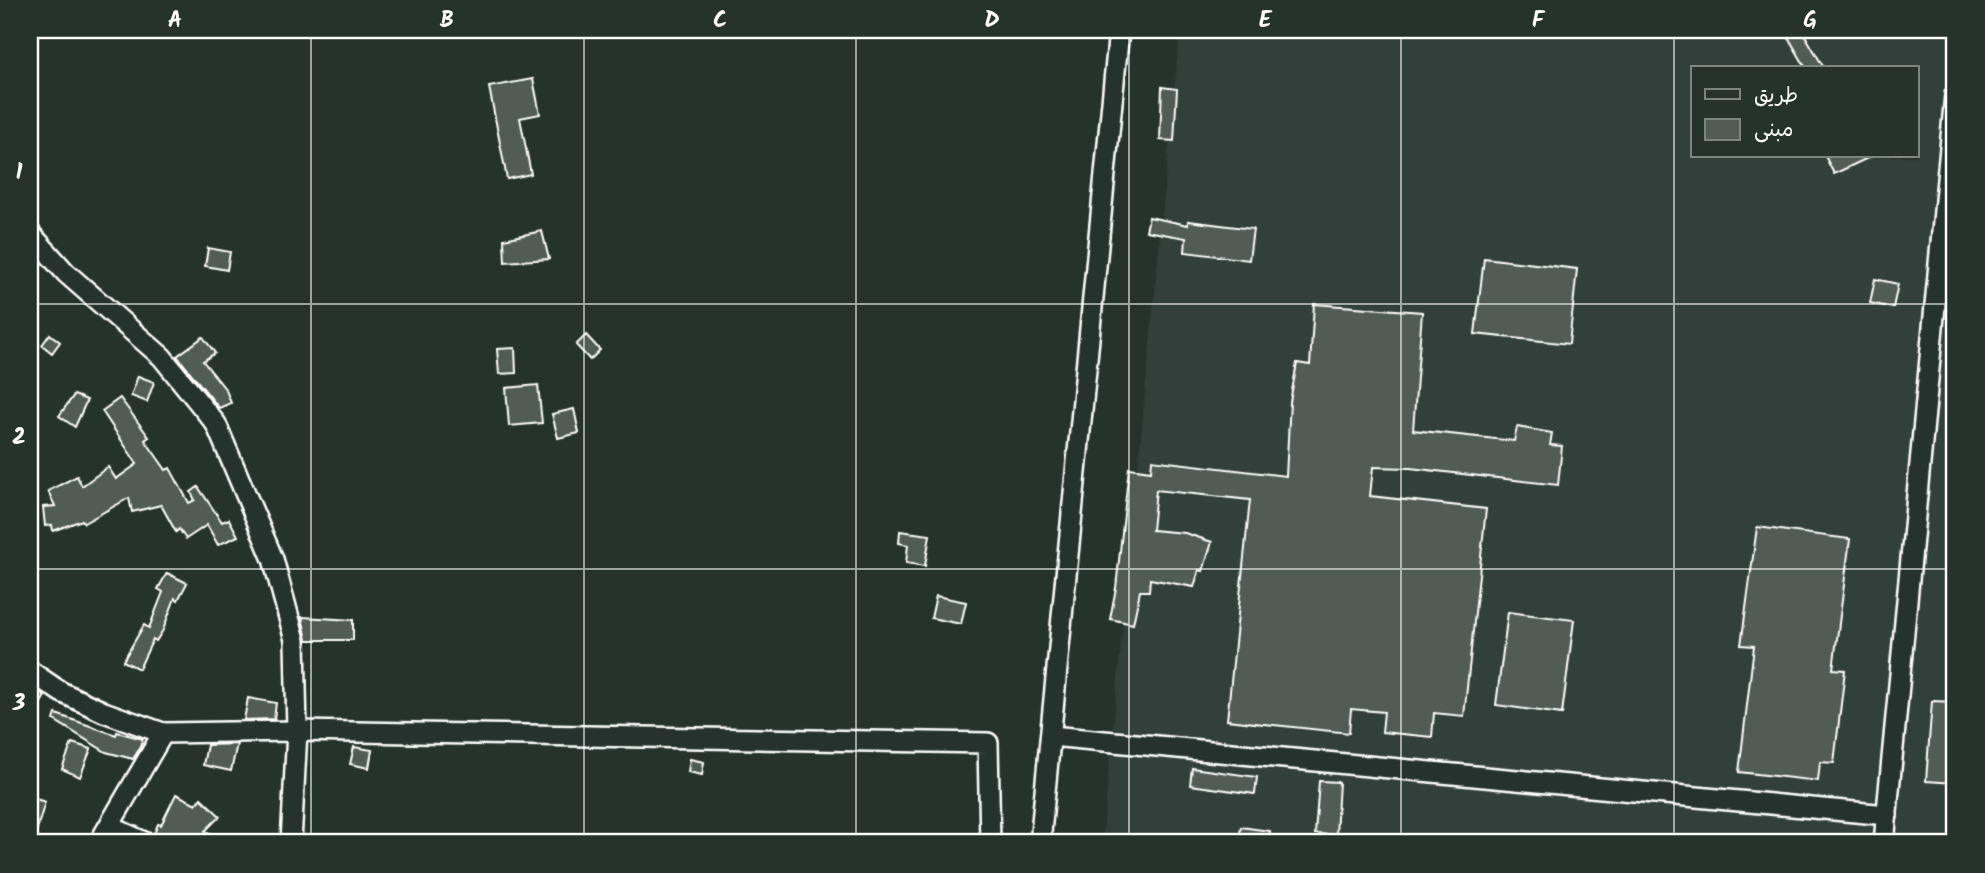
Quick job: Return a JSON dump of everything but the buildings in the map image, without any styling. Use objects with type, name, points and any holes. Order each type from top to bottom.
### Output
[{"type":"street","points":[[1040,843],[1119,30]]},
{"type":"street","points":[[1884,843],[1947,244],[1955,95]]},
{"type":"street","points":[[30,233],[66,273],[162,357],[216,424],[273,559],[295,640],[297,731],[291,843]]},
{"type":"street","points":[[30,671],[61,692],[104,712],[163,733],[297,731],[988,743],[990,843]]},
{"type":"street","points":[[99,843],[163,733]]},
{"type":"street","points":[[1051,736],[1887,815]]},
{"type":"street","points":[[108,825],[146,843]]},
{"type":"shaded area","points":[[1180,30],[1955,30],[1955,843],[1102,843]]}]
